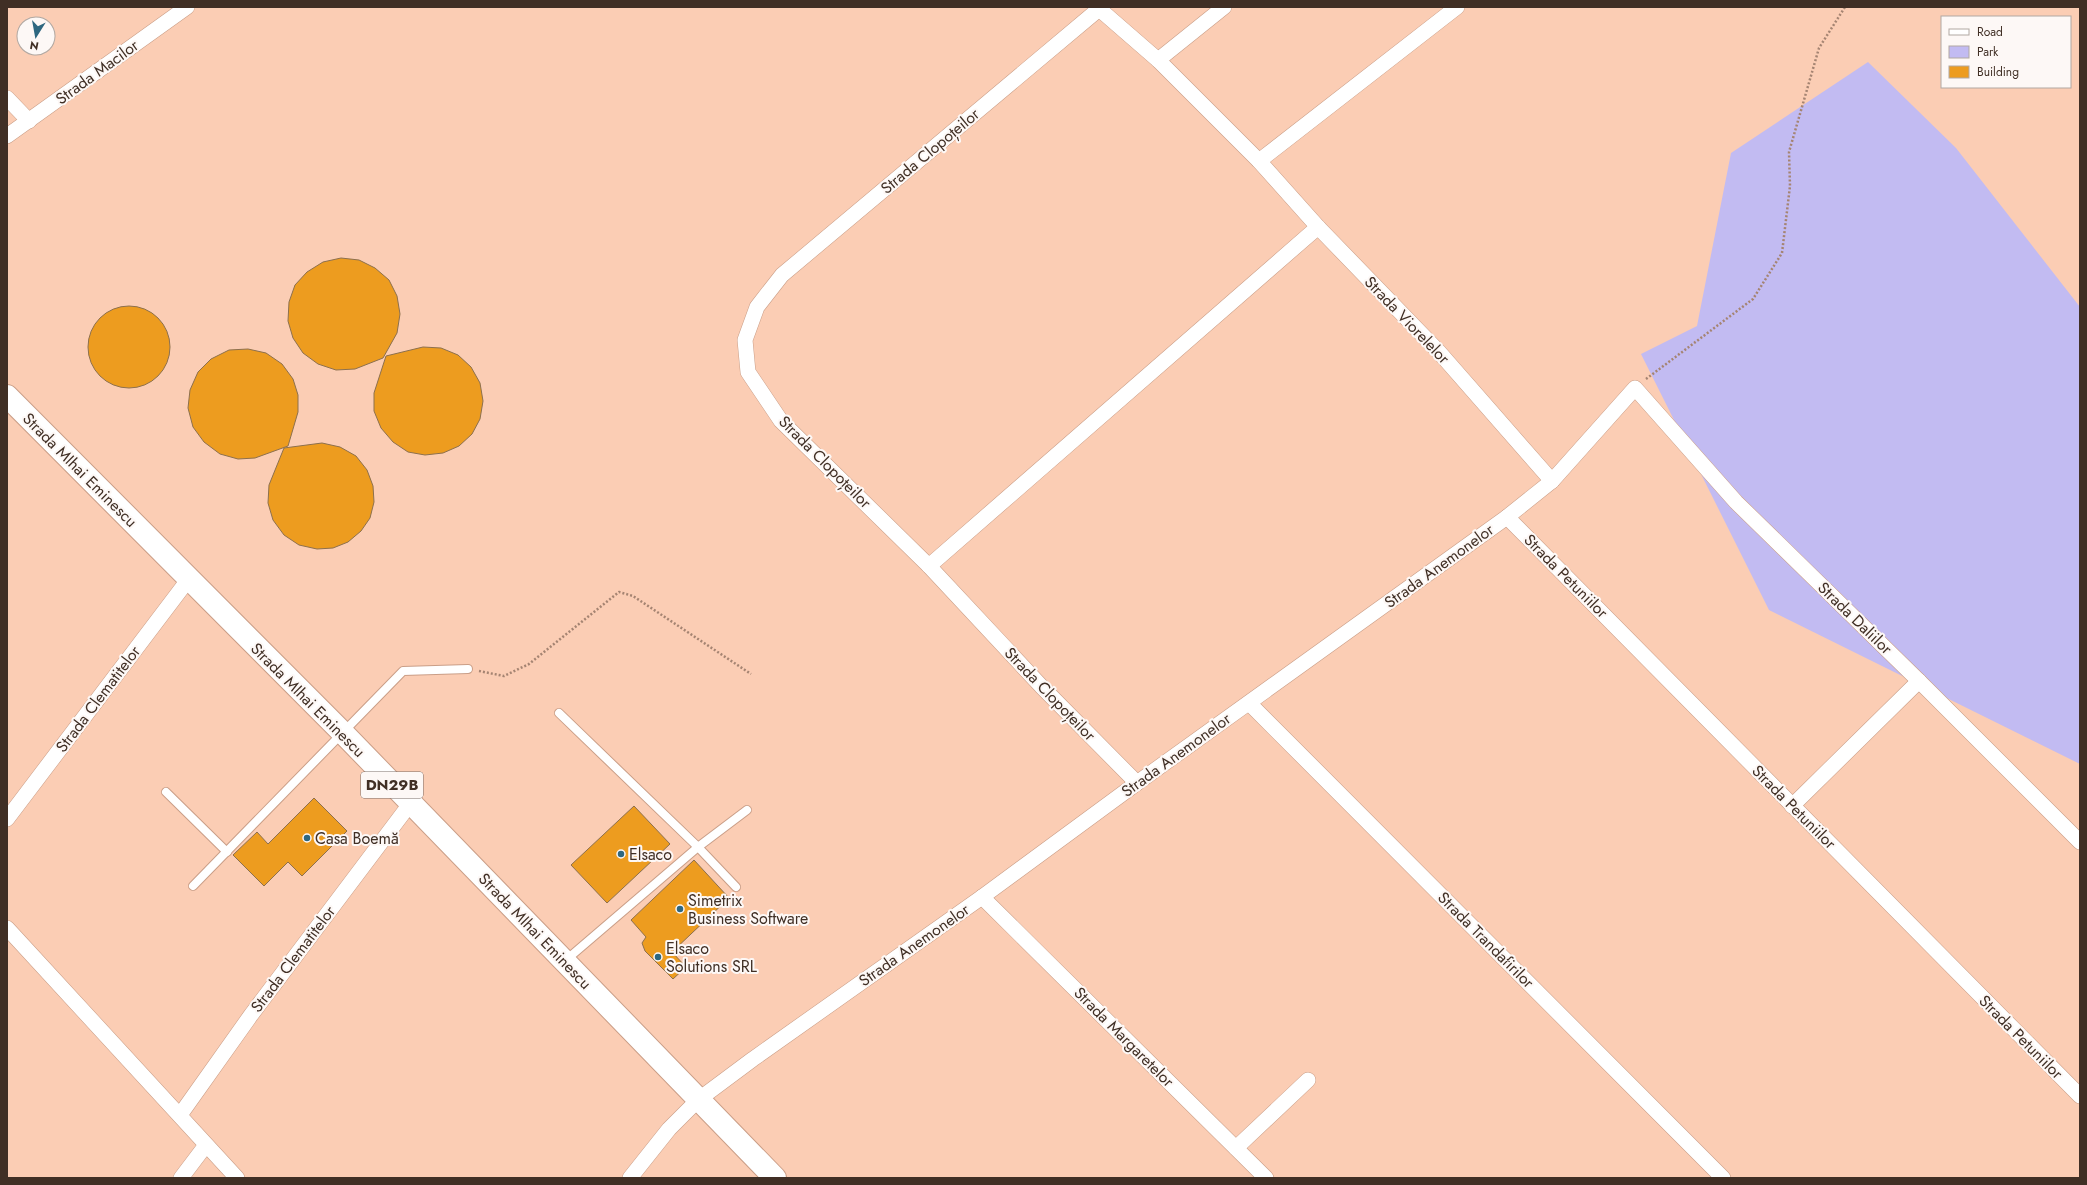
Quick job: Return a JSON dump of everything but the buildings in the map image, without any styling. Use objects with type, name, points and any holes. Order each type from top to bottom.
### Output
[{"type":"main road","name":"Strada MIhai Eminescu","points":[[7,396],[188,580],[343,733],[410,804],[566,961],[698,1100],[775,1178]]},
{"type":"street","name":"Strada Macilor","points":[[7,136],[187,7]]},
{"type":"street","points":[[1158,60],[1224,7]]},
{"type":"street","points":[[1260,161],[1457,7]]},
{"type":"street","name":"Strada Viorelelor","points":[[1098,8],[1158,60],[1260,161],[1318,227],[1439,352],[1552,481]]},
{"type":"street","name":"Strada Clopoțeilor","points":[[1098,8],[782,275],[757,307],[745,340],[748,372],[782,421],[929,566],[1041,686],[1137,783]]},
{"type":"street","points":[[7,98],[29,121]]},
{"type":"street","points":[[929,566],[1318,227]]},
{"type":"street","name":"Strada Anemonelor","points":[[630,1178],[669,1129],[698,1100],[753,1059],[982,897],[1137,783],[1507,517],[1552,481],[1635,388]]},
{"type":"street","name":"Strada Daliilor","points":[[1635,388],[1736,502],[1919,681],[2080,842]]},
{"type":"street","name":"Strada Petuniilor","points":[[1507,517],[2080,1096]]},
{"type":"street","name":"Strada Clematitelor","points":[[7,819],[188,580]]},
{"type":"street","points":[[1792,806],[1919,681]]},
{"type":"street","name":"Strada Trandafirilor","points":[[1249,703],[1723,1178]]},
{"type":"street","name":"Strada Clematitelor","points":[[180,1115],[252,1015],[410,804]]},
{"type":"street","name":"Strada Margaretelor","points":[[982,897],[1266,1178]]},
{"type":"street","points":[[7,928],[237,1178]]},
{"type":"street","points":[[1236,1148],[1308,1080]]},
{"type":"street","points":[[181,1178],[206,1145]]},
{"type":"lane","points":[[193,886],[403,671],[468,669]]},
{"type":"lane","points":[[559,713],[698,847],[736,887]]},
{"type":"lane","points":[[166,792],[227,852]]},
{"type":"lane","points":[[566,961],[698,847],[747,810]]},
{"type":"path","points":[[1635,388],[1752,298],[1782,253],[1790,186],[1789,152],[1819,48],[1845,7]]},
{"type":"path","points":[[468,669],[504,676],[529,664],[619,592],[633,596],[751,674]]},
{"type":"green space","points":[[1868,62],[1956,148],[2080,307],[2080,764],[1769,610],[1641,354],[1697,326],[1731,153]]},
{"type":"place","name":"Casa Boemă","points":[[307,838]]},
{"type":"place","name":"Elsaco","points":[[621,854]]},
{"type":"place","name":"Simetrix Business Software","points":[[680,909]]},
{"type":"place","name":"Elsaco Solutions SRL","points":[[658,957]]}]
